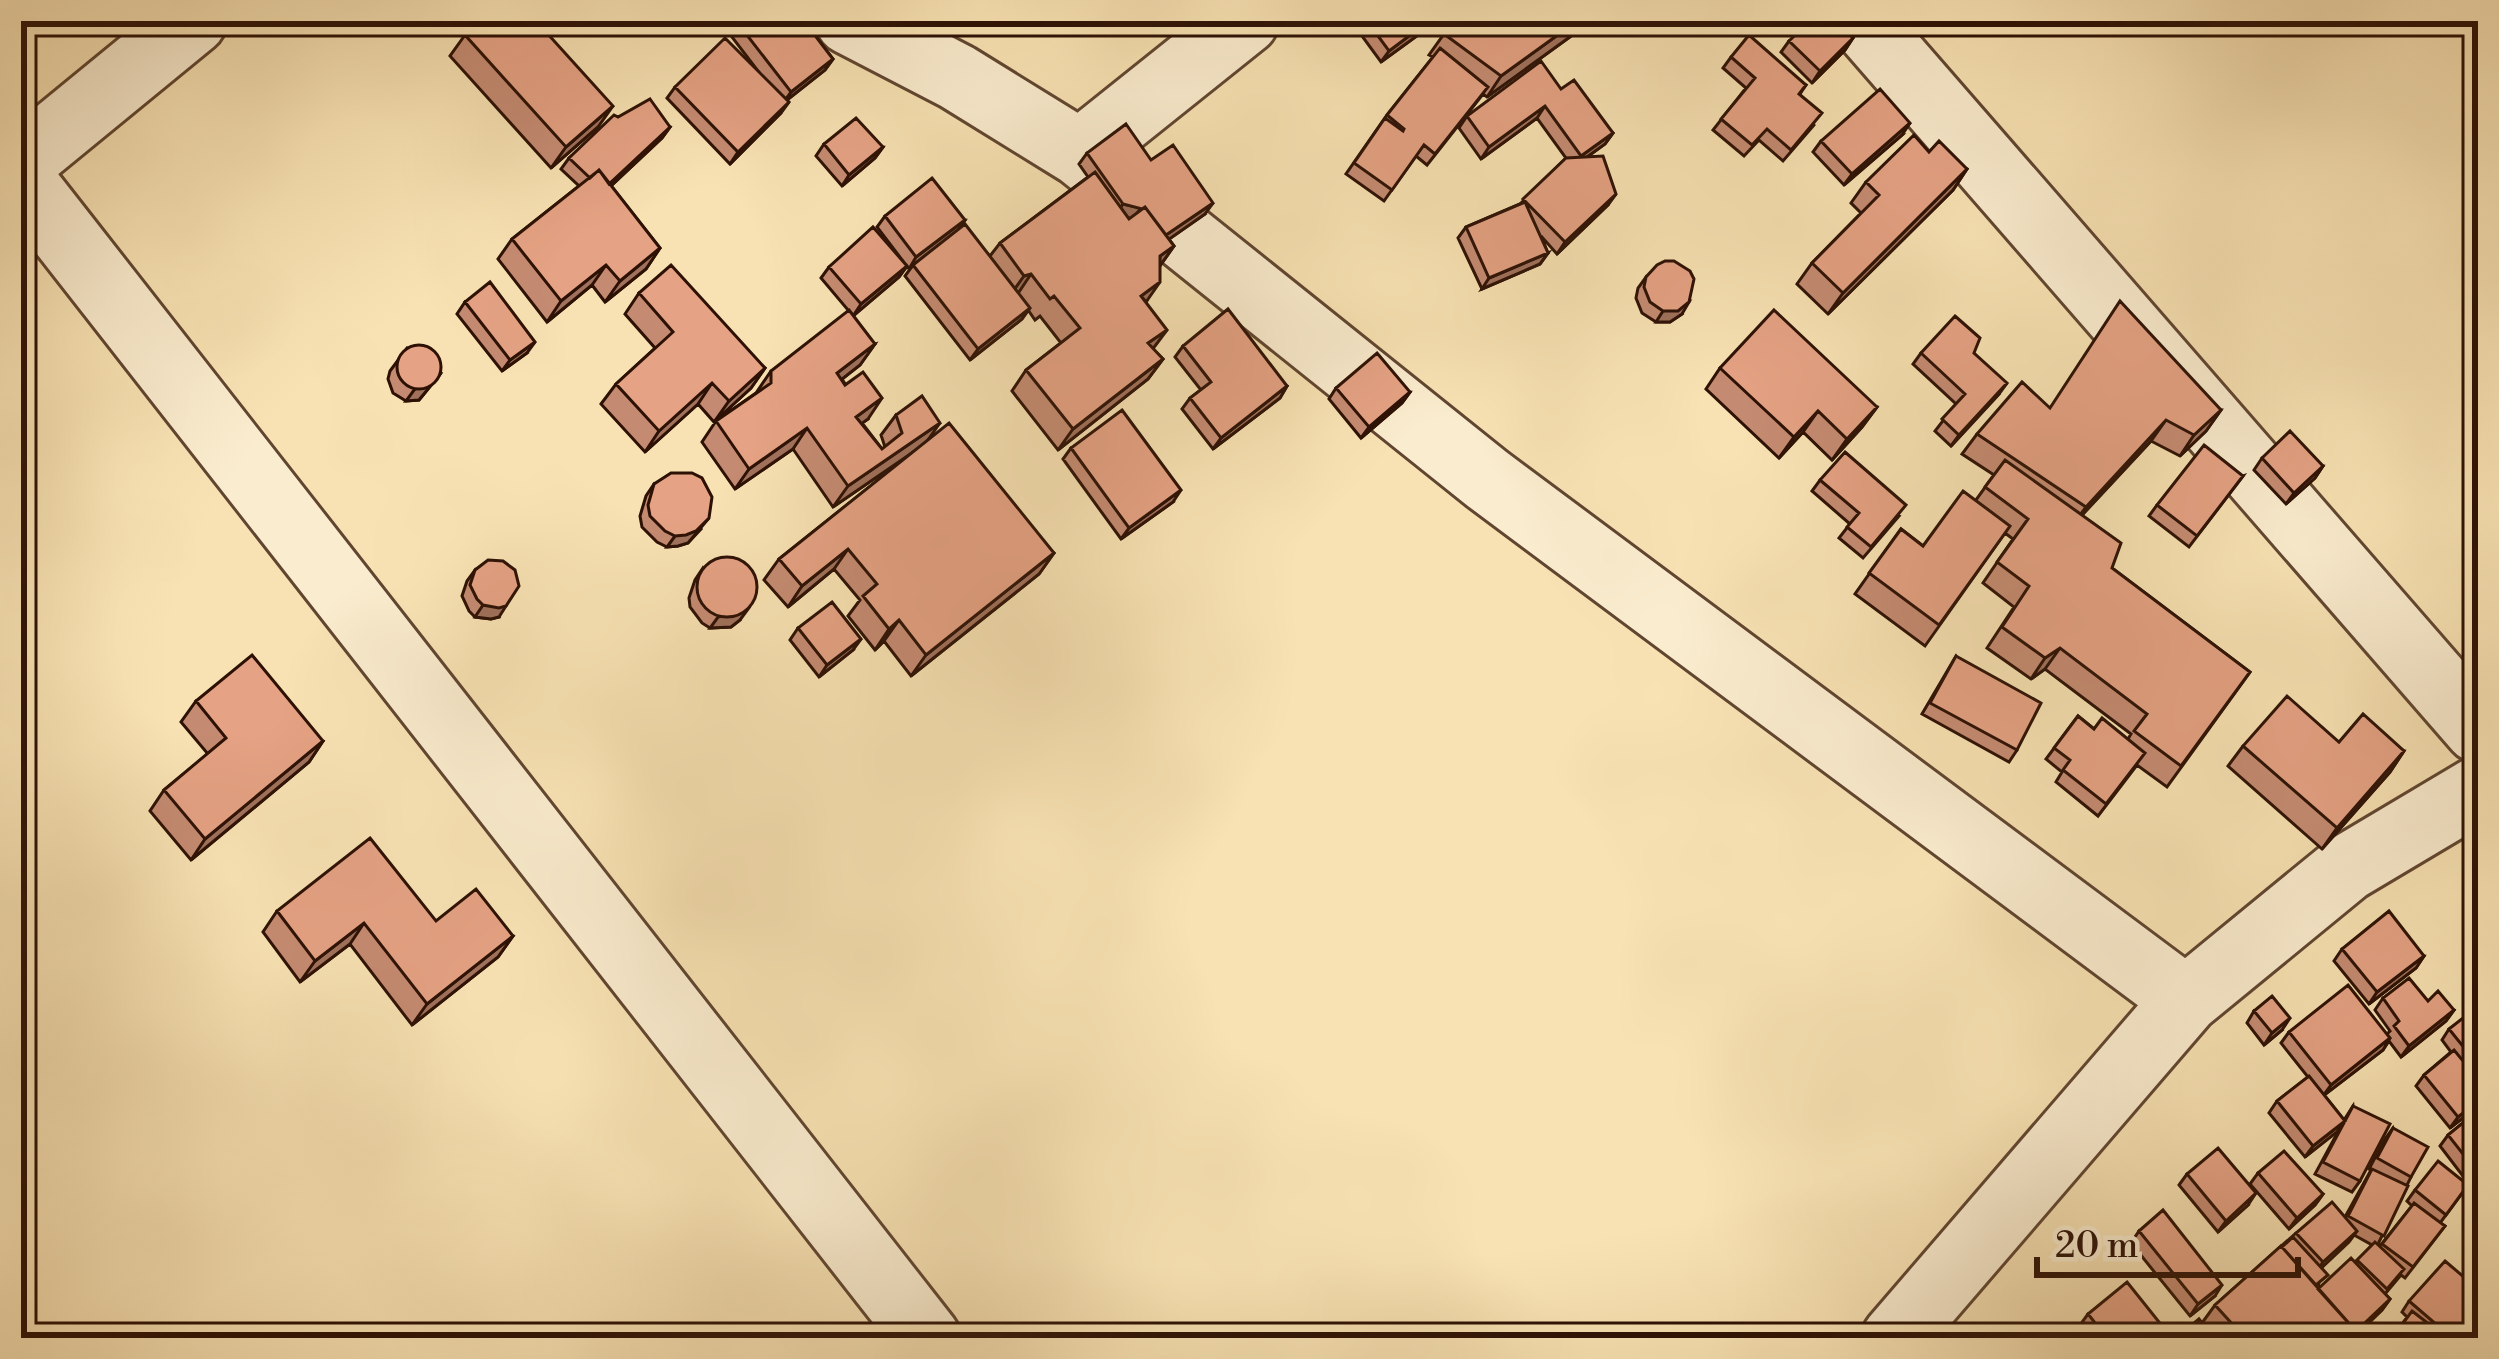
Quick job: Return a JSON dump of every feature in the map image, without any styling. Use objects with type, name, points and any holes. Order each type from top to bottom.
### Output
[{"type":"street","points":[[21,162],[193,21]]},
{"type":"street","points":[[849,21],[957,77],[1080,153],[1487,479],[2186,1000]]},
{"type":"street","points":[[1080,153],[1245,21]]},
{"type":"street","points":[[1862,21],[2478,729]]},
{"type":"street","points":[[21,180],[928,1338]]},
{"type":"street","points":[[1895,1338],[2186,1000],[2347,868],[2478,790]]},
{"type":"building","points":[[480,21],[536,21],[613,106],[566,147],[465,35]]},
{"type":"building","points":[[736,21],[804,21],[833,59],[791,92]]},
{"type":"building","points":[[1367,21],[1429,21],[1389,51]]},
{"type":"building","points":[[1462,21],[1577,21],[1501,76],[1444,34]]},
{"type":"building","points":[[1810,21],[1837,21],[1853,38],[1820,71],[1789,41]]},
{"type":"building","points":[[1749,35],[1806,85],[1799,94],[1822,113],[1791,150],[1767,129],[1752,145],[1721,119],[1755,78],[1731,57]]},
{"type":"building","points":[[725,38],[789,102],[738,152],[675,87]]},
{"type":"building","points":[[1440,48],[1488,87],[1435,154],[1424,145],[1392,190],[1354,163],[1385,118],[1403,131],[1387,115]]},
{"type":"building","points":[[1541,61],[1561,89],[1574,80],[1613,133],[1581,156],[1545,106],[1489,147],[1467,116]]},
{"type":"building","points":[[1880,89],[1910,123],[1852,174],[1821,141]]},
{"type":"building","points":[[650,99],[670,127],[609,184],[599,170],[590,178],[569,158],[614,115]]},
{"type":"building","points":[[856,118],[883,147],[849,175],[824,144]]},
{"type":"building","points":[[1126,124],[1151,160],[1173,145],[1213,203],[1166,235],[1145,207],[1123,204],[1087,153]]},
{"type":"building","points":[[1914,135],[1929,152],[1939,141],[1967,169],[1843,293],[1812,263],[1879,195],[1866,182]]},
{"type":"building","points":[[1603,156],[1616,194],[1565,242],[1523,199],[1566,158]]},
{"type":"building","points":[[599,170],[660,248],[620,281],[606,265],[561,301],[512,239]]},
{"type":"building","points":[[1095,172],[1129,219],[1145,207],[1174,246],[1160,256],[1160,282],[1141,296],[1167,330],[1148,343],[1163,359],[1073,429],[1026,370],[1080,328],[1031,274],[1024,276],[1000,243]]},
{"type":"building","points":[[932,178],[965,220],[916,257],[885,216]]},
{"type":"building","points":[[1525,202],[1548,253],[1489,278],[1466,227]]},
{"type":"building","points":[[965,224],[1030,308],[978,349],[913,265]]},
{"type":"building","points":[[873,227],[907,266],[861,304],[829,267]]},
{"type":"building","points":[[1665,261],[1674,261],[1694,279],[1689,302],[1678,311],[1663,311],[1650,302],[1644,287],[1646,277]]},
{"type":"building","points":[[671,265],[765,368],[729,401],[712,383],[659,431],[616,384],[673,332],[639,293]]},
{"type":"building","points":[[490,282],[535,342],[510,360],[465,302]]},
{"type":"building","points":[[2120,301],[2221,410],[2194,435],[2166,420],[2086,507],[1977,434],[2022,382],[2050,408]]},
{"type":"building","points":[[1228,309],[1287,386],[1221,438],[1190,398],[1211,382],[1183,346]]},
{"type":"building","points":[[849,310],[875,344],[837,373],[845,385],[863,372],[882,398],[856,417],[882,449],[902,433],[896,415],[922,396],[940,423],[848,486],[807,428],[749,469],[716,421],[771,383],[771,371]]},
{"type":"building","points":[[1774,310],[1877,407],[1847,439],[1818,411],[1794,437],[1720,368]]},
{"type":"building","points":[[1955,316],[1980,338],[1974,353],[2007,383],[1959,435],[1942,419],[1965,394],[1921,353]]},
{"type":"building","points":[[419,345],[435,351],[441,367],[435,383],[419,389],[403,383],[397,367],[403,351]]},
{"type":"building","points":[[1377,353],[1410,392],[1369,427],[1336,388]]},
{"type":"building","points":[[1122,410],[1181,490],[1129,528],[1071,448]]},
{"type":"building","points":[[949,423],[1054,553],[926,655],[899,620],[889,629],[863,596],[877,584],[848,549],[802,586],[779,559]]},
{"type":"building","points":[[2290,431],[2323,466],[2294,493],[2262,458]]},
{"type":"building","points":[[2204,445],[2243,476],[2197,536],[2157,505]]},
{"type":"building","points":[[1845,452],[1906,505],[1871,547],[1847,527],[1859,513],[1820,480]]},
{"type":"building","points":[[2005,460],[2121,543],[2112,568],[2250,672],[2181,766],[2134,731],[2147,714],[2060,648],[2045,658],[2002,627],[2029,586],[1997,562],[2028,519],[1985,487]]},
{"type":"building","points":[[671,473],[702,478],[712,497],[709,518],[686,535],[665,531],[650,516],[654,484]]},
{"type":"building","points":[[1963,491],[2010,526],[1939,625],[1869,573],[1901,529],[1923,546]]},
{"type":"building","points":[[727,557],[748,566],[757,587],[748,608],[727,617],[706,608],[697,587],[706,566]]},
{"type":"building","points":[[488,560],[503,561],[515,570],[519,586],[506,606],[483,605],[470,585],[475,570]]},
{"type":"building","points":[[832,602],[861,639],[827,665],[798,628]]},
{"type":"building","points":[[252,655],[323,741],[205,839],[164,790],[226,738],[196,701]]},
{"type":"building","points":[[1956,656],[2041,703],[2017,750],[1930,703]]},
{"type":"building","points":[[2287,696],[2339,742],[2363,714],[2404,751],[2337,828],[2243,746]]},
{"type":"building","points":[[2078,716],[2094,729],[2102,718],[2145,753],[2106,804],[2063,770],[2070,760],[2054,748]]},
{"type":"building","points":[[370,838],[436,921],[476,889],[513,936],[427,1004],[364,923],[315,961],[277,911]]},
{"type":"building","points":[[2389,911],[2424,956],[2377,992],[2342,949]]},
{"type":"building","points":[[2409,978],[2428,1001],[2438,991],[2454,1010],[2409,1046],[2394,1026],[2399,1021],[2383,998]]},
{"type":"building","points":[[2348,985],[2390,1038],[2331,1085],[2289,1032]]},
{"type":"building","points":[[2272,996],[2290,1018],[2272,1033],[2254,1011]]},
{"type":"building","points":[[2478,1009],[2478,1065],[2449,1029]]},
{"type":"building","points":[[2454,1050],[2478,1079],[2478,1105],[2458,1117],[2424,1075]]},
{"type":"building","points":[[2309,1076],[2345,1121],[2313,1146],[2277,1101]]},
{"type":"building","points":[[2353,1106],[2390,1124],[2360,1181],[2323,1162]]},
{"type":"building","points":[[2476,1112],[2478,1165],[2474,1168],[2448,1135]]},
{"type":"building","points":[[2393,1128],[2428,1147],[2411,1177],[2377,1158]]},
{"type":"building","points":[[2218,1148],[2256,1193],[2226,1221],[2187,1174]]},
{"type":"building","points":[[2284,1151],[2323,1194],[2297,1218],[2258,1173]]},
{"type":"building","points":[[2438,1161],[2468,1185],[2446,1215],[2415,1190]]},
{"type":"building","points":[[2372,1169],[2408,1186],[2384,1236],[2348,1216]]},
{"type":"building","points":[[2332,1202],[2357,1231],[2323,1262],[2296,1233]]},
{"type":"building","points":[[2414,1203],[2445,1226],[2413,1267],[2382,1244]]},
{"type":"building","points":[[2163,1210],[2222,1285],[2198,1304],[2139,1231]]},
{"type":"building","points":[[2293,1237],[2328,1275],[2316,1285],[2282,1247]]},
{"type":"building","points":[[2375,1242],[2404,1269],[2387,1289],[2357,1260]]},
{"type":"building","points":[[2281,1246],[2354,1329],[2345,1338],[2245,1338],[2215,1305]]},
{"type":"building","points":[[2351,1258],[2390,1299],[2351,1336],[2354,1329],[2318,1289]]},
{"type":"building","points":[[2445,1261],[2478,1289],[2478,1308],[2452,1338],[2409,1301]]},
{"type":"building","points":[[2127,1282],[2167,1332],[2159,1338],[2107,1338],[2088,1314]]},
{"type":"building","points":[[2412,1311],[2447,1338],[2392,1338]]},
{"type":"building","points":[[2199,1319],[2214,1338],[2176,1338]]}]
